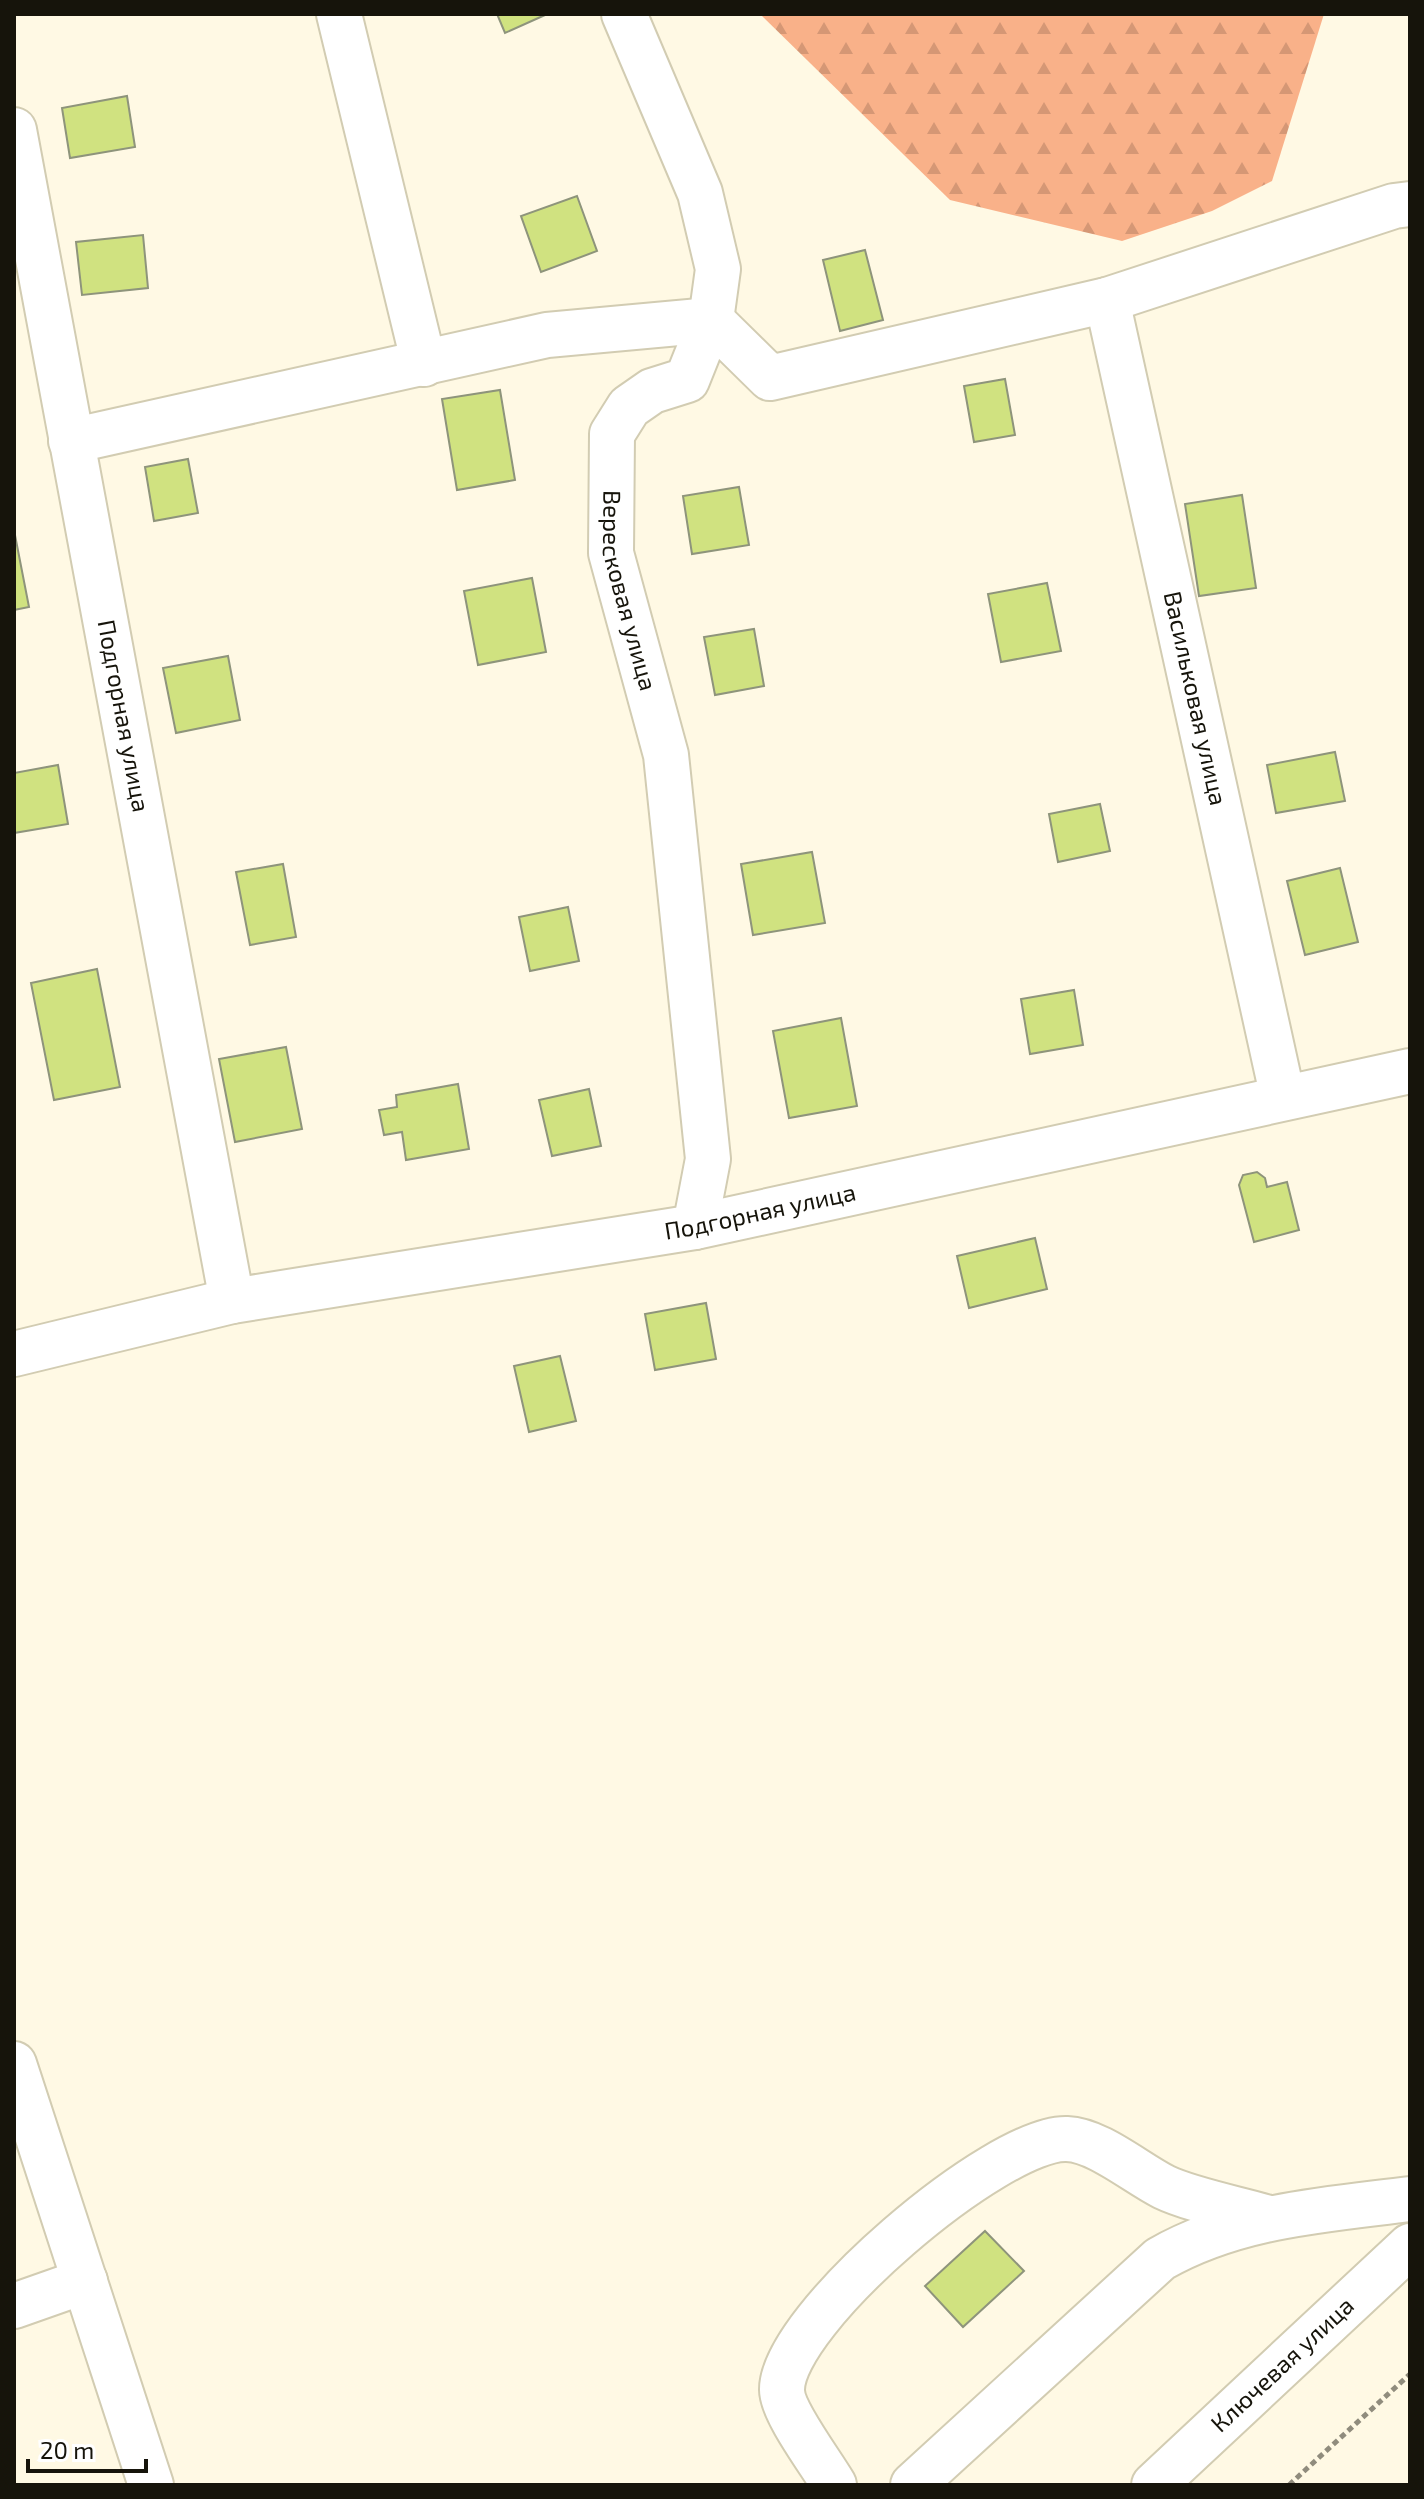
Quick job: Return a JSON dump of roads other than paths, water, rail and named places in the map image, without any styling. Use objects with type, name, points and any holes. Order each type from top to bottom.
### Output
[{"type":"street","points":[[339,14],[424,364]]},
{"type":"street","name":"Вересковая улица","points":[[624,14],[700,193],[718,269],[711,320],[687,380],[652,391],[629,407],[612,434],[611,553],[666,755],[697,1050],[708,1159],[695,1227]]},
{"type":"street","name":"Подгорная улица","points":[[14,130],[232,1301]]},
{"type":"street","points":[[71,441],[547,335],[711,320],[770,378],[1107,300],[1394,206],[1410,204]]},
{"type":"street","name":"Васильковая улица","points":[[1107,300],[1283,1098]]},
{"type":"street","name":"Подгорная улица","points":[[14,1354],[232,1301],[695,1227],[1410,1071]]},
{"type":"street","points":[[14,2064],[151,2485]]},
{"type":"street","points":[[834,2485],[787,2409],[782,2390],[788,2363],[808,2329],[885,2248],[928,2211],[990,2170],[1040,2144],[1064,2138],[1083,2141],[1167,2189],[1269,2218]]},
{"type":"street","points":[[913,2485],[1160,2259],[1188,2243],[1269,2218],[1410,2199]]},
{"type":"street","name":"Ключевая улица","points":[[1154,2485],[1410,2246]]},
{"type":"street","points":[[14,2306],[85,2281]]}]
